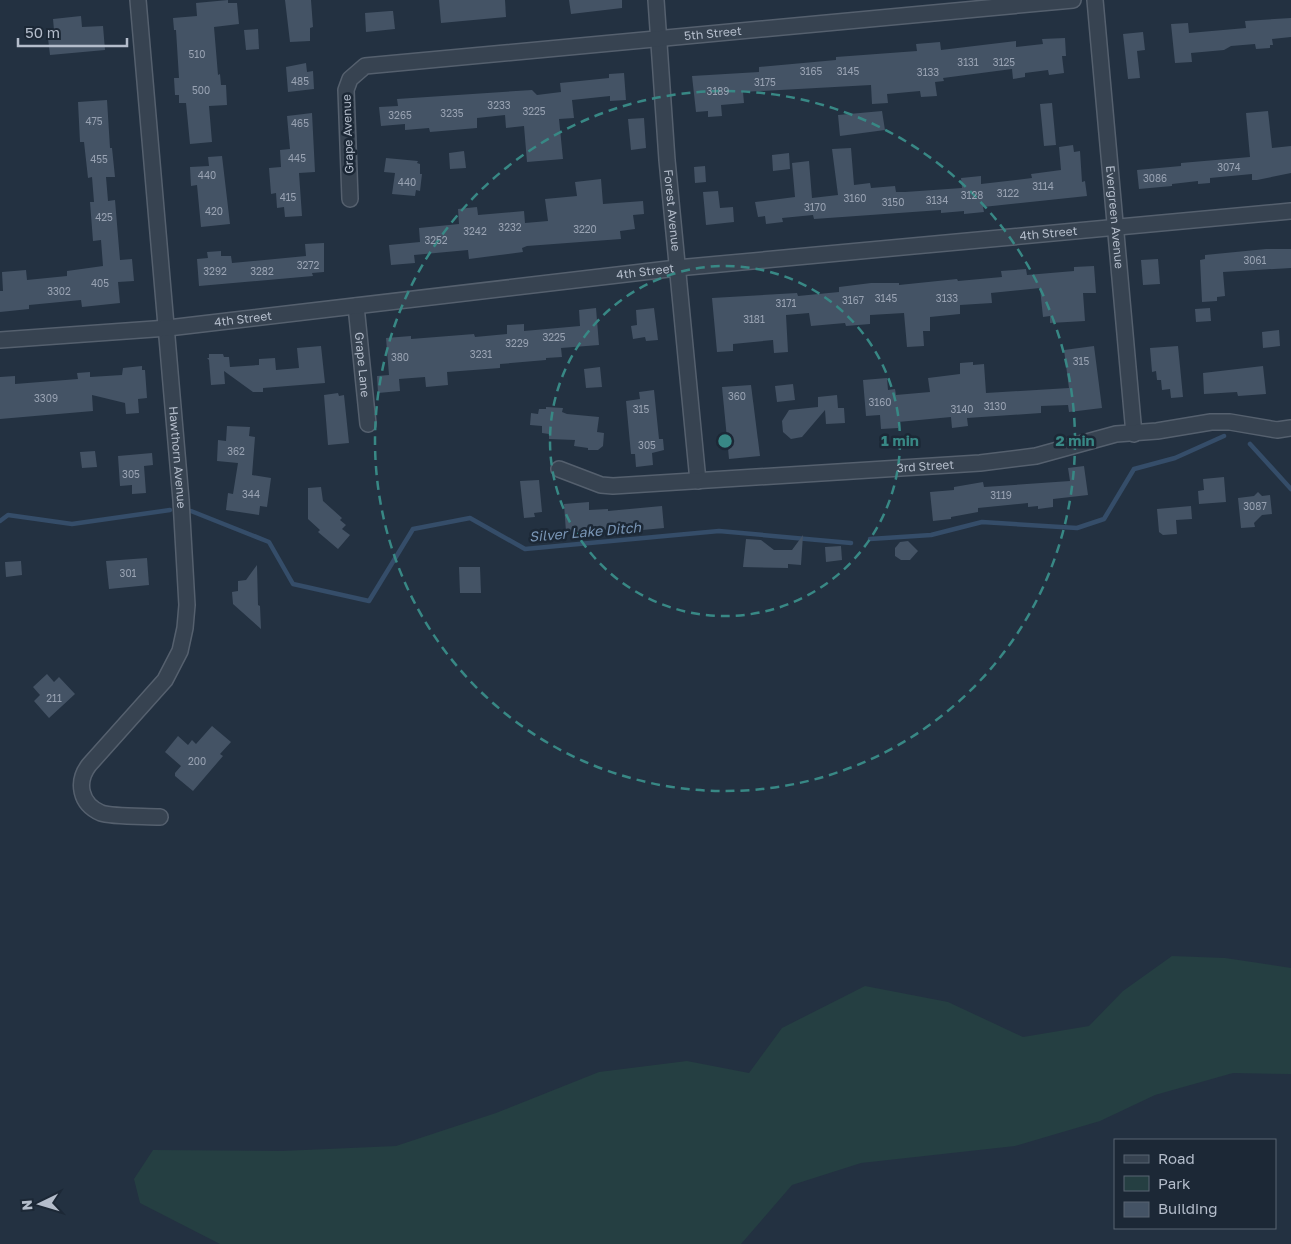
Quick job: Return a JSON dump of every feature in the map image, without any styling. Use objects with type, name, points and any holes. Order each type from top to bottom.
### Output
[{"type":"street","name":"Hawthorn Avenue","points":[[138,0],[168,328],[187,605],[180,651],[165,680],[89,765],[82,774],[80,783],[82,795],[89,805],[102,813],[160,817]]},
{"type":"street","name":"Forest Avenue","points":[[656,0],[677,268],[698,481]]},
{"type":"street","name":"5th Street","points":[[355,72],[365,66],[659,37],[1073,0]]},
{"type":"street","name":"Evergreen Avenue","points":[[1095,0],[1134,434]]},
{"type":"street","name":"Grape Avenue","points":[[350,199],[346,90],[355,72]]},
{"type":"street","name":"4th Street","points":[[0,340],[168,328],[677,268],[1291,211]]},
{"type":"street","name":"Grape Lane","points":[[356,306],[368,424]]},
{"type":"street","name":"3rd Street","points":[[559,469],[601,485],[612,486],[980,463],[1036,456],[1116,434],[1134,434],[1211,422],[1230,422],[1284,429]]},
{"type":"green space","points":[[1172,956],[1225,958],[1291,968],[1291,1074],[1233,1073],[1155,1095],[1100,1121],[1015,1146],[861,1163],[792,1185],[741,1244],[220,1244],[140,1203],[134,1179],[153,1150],[282,1151],[396,1146],[496,1113],[599,1072],[687,1061],[749,1073],[782,1028],[865,986],[948,1002],[1023,1037],[1089,1026],[1123,991]]},
{"type":"building","points":[[228,0],[228,3],[237,3],[239,24],[214,27],[218,75],[220,74],[221,85],[226,85],[227,105],[209,106],[212,142],[190,144],[186,103],[179,103],[179,95],[175,95],[174,78],[179,78],[176,30],[174,30],[173,18],[197,16],[196,3]]},
{"type":"building","points":[[285,0],[311,0],[313,27],[310,28],[310,41],[290,42]]},
{"type":"building","points":[[439,0],[505,0],[506,17],[441,23]]},
{"type":"building","points":[[569,0],[622,0],[622,8],[571,14]]},
{"type":"building","points":[[393,11],[395,29],[366,32],[365,13]]},
{"type":"building","points":[[81,16],[82,27],[103,26],[105,50],[50,55],[47,30],[54,30],[53,19]]},
{"type":"building","points":[[1291,18],[1291,37],[1272,39],[1273,45],[1270,45],[1270,48],[1256,49],[1255,44],[1231,46],[1224,50],[1191,53],[1192,62],[1175,63],[1171,24],[1188,23],[1189,33],[1246,28],[1245,21]]},
{"type":"building","points":[[258,29],[259,49],[246,50],[244,30]]},
{"type":"building","points":[[1143,32],[1145,50],[1137,51],[1140,78],[1128,79],[1123,34]]},
{"type":"building","points":[[1065,38],[1066,56],[1062,56],[1064,73],[1049,75],[1048,70],[1025,73],[1025,77],[1013,79],[1012,69],[943,78],[944,81],[935,82],[937,96],[921,97],[920,91],[887,94],[888,103],[872,104],[871,85],[743,92],[744,103],[721,105],[722,116],[708,117],[708,111],[696,112],[692,76],[759,72],[759,67],[836,60],[836,57],[917,51],[916,44],[940,42],[941,50],[1016,41],[1016,47],[1043,44],[1042,39]]},
{"type":"building","points":[[306,63],[307,72],[313,71],[314,89],[288,92],[286,67]]},
{"type":"building","points":[[624,73],[626,100],[610,101],[610,96],[572,100],[574,118],[559,119],[563,159],[527,162],[524,126],[506,128],[505,115],[477,118],[477,128],[430,132],[429,128],[405,130],[405,124],[381,126],[379,107],[398,106],[397,99],[532,90],[537,95],[561,92],[560,83],[609,78],[609,74]]},
{"type":"building","points":[[107,100],[110,148],[112,148],[115,177],[106,177],[108,201],[115,200],[120,260],[132,259],[134,281],[118,282],[120,303],[82,307],[81,300],[29,305],[29,309],[0,312],[0,291],[3,291],[2,272],[26,270],[27,280],[67,276],[67,271],[103,266],[101,240],[93,241],[90,202],[94,202],[92,177],[88,178],[84,142],[80,142],[78,102]]},
{"type":"building","points":[[1052,103],[1056,145],[1044,146],[1040,104]]},
{"type":"building","points":[[882,111],[885,130],[840,136],[838,115]]},
{"type":"building","points":[[1268,111],[1272,148],[1291,146],[1291,173],[1257,180],[1252,180],[1252,174],[1210,178],[1210,183],[1198,184],[1198,181],[1139,189],[1137,170],[1181,166],[1181,163],[1250,157],[1246,113]]},
{"type":"building","points":[[312,113],[315,172],[299,173],[302,216],[285,217],[284,207],[277,208],[276,193],[271,194],[269,168],[281,167],[280,150],[290,149],[287,116]]},
{"type":"building","points":[[644,118],[646,148],[631,150],[628,119]]},
{"type":"building","points":[[1073,145],[1074,152],[1080,151],[1082,182],[1085,181],[1087,196],[983,207],[984,212],[964,214],[964,211],[941,213],[941,210],[814,219],[813,215],[782,218],[783,222],[766,224],[765,216],[758,217],[755,202],[795,197],[792,163],[809,161],[812,198],[838,195],[832,149],[851,148],[854,185],[870,183],[871,188],[895,186],[896,192],[905,192],[962,188],[961,178],[981,176],[981,184],[1032,178],[1031,174],[1061,170],[1059,147]]},
{"type":"building","points":[[464,151],[466,168],[450,169],[449,153]]},
{"type":"building","points":[[789,153],[790,169],[773,171],[772,155]]},
{"type":"building","points":[[222,156],[230,224],[201,227],[197,185],[191,186],[190,167],[209,166],[208,157]]},
{"type":"building","points":[[386,158],[418,161],[417,163],[420,164],[420,174],[422,174],[420,191],[416,190],[415,196],[392,194],[395,173],[384,172]]},
{"type":"building","points":[[705,166],[706,182],[695,183],[694,167]]},
{"type":"building","points":[[601,179],[603,204],[643,201],[644,214],[633,215],[635,229],[620,231],[621,239],[527,246],[522,248],[523,252],[469,259],[468,250],[414,255],[415,263],[391,265],[389,245],[420,242],[419,228],[459,224],[458,209],[477,207],[478,215],[524,211],[525,223],[548,221],[545,199],[577,196],[575,182]]},
{"type":"building","points":[[718,191],[720,208],[733,207],[734,222],[706,225],[703,192]]},
{"type":"building","points":[[324,243],[324,272],[312,273],[313,276],[199,286],[197,259],[208,258],[207,252],[221,251],[221,256],[231,256],[232,263],[306,256],[305,244]]},
{"type":"building","points":[[1266,249],[1291,249],[1291,268],[1223,272],[1225,296],[1217,297],[1217,301],[1202,302],[1200,260],[1205,259],[1205,255]]},
{"type":"building","points":[[1158,259],[1160,284],[1143,285],[1141,260]]},
{"type":"building","points":[[1094,266],[1096,293],[1083,293],[1085,321],[1050,323],[1050,316],[1043,317],[1040,288],[991,293],[992,303],[960,305],[960,314],[930,317],[930,331],[923,331],[924,346],[907,347],[904,313],[870,315],[870,324],[846,326],[845,323],[811,326],[809,313],[786,315],[788,352],[774,353],[773,340],[733,344],[733,351],[717,352],[712,298],[797,293],[798,296],[839,292],[839,287],[871,283],[899,283],[899,285],[957,279],[958,281],[1002,277],[1001,271],[1026,269],[1027,275],[1074,271],[1074,267]]},
{"type":"building","points":[[596,308],[599,345],[561,348],[562,357],[546,358],[546,360],[500,364],[500,368],[447,372],[448,385],[426,387],[425,377],[399,379],[400,391],[378,393],[377,376],[389,375],[386,338],[411,336],[411,339],[474,334],[475,337],[507,334],[507,325],[524,324],[524,331],[580,326],[579,310]]},
{"type":"building","points":[[654,308],[658,340],[646,341],[645,337],[633,339],[631,326],[637,325],[636,310]]},
{"type":"building","points":[[1210,308],[1211,321],[1196,322],[1195,309]]},
{"type":"building","points":[[1279,330],[1280,346],[1263,348],[1262,332]]},
{"type":"building","points":[[321,346],[325,383],[263,388],[263,392],[253,392],[224,371],[225,384],[211,385],[209,360],[207,358],[209,358],[209,354],[223,354],[224,357],[229,357],[230,367],[259,365],[259,359],[275,358],[276,370],[299,368],[297,348]]},
{"type":"building","points":[[1094,346],[1102,408],[1069,412],[1068,405],[1041,406],[1041,413],[967,418],[968,426],[952,428],[951,417],[898,422],[898,428],[881,429],[880,415],[866,416],[863,380],[887,378],[888,390],[895,389],[896,395],[930,392],[928,378],[960,374],[960,363],[973,362],[973,365],[984,364],[986,393],[1069,388],[1064,350]]},
{"type":"building","points":[[1178,346],[1183,397],[1171,398],[1170,389],[1162,390],[1161,380],[1157,380],[1156,371],[1152,372],[1150,348]]},
{"type":"building","points":[[142,366],[142,370],[145,370],[147,398],[138,399],[139,413],[126,414],[125,403],[92,395],[93,411],[0,419],[0,377],[15,376],[15,384],[78,379],[77,373],[90,372],[90,377],[122,375],[123,368]]},
{"type":"building","points":[[1263,366],[1266,394],[1238,396],[1237,392],[1204,394],[1203,373]]},
{"type":"building","points":[[600,367],[602,387],[586,388],[584,369]]},
{"type":"building","points":[[793,384],[795,400],[777,402],[775,386]]},
{"type":"building","points":[[751,385],[760,456],[729,459],[722,387]]},
{"type":"building","points":[[654,390],[659,439],[663,439],[664,450],[652,453],[653,465],[636,467],[635,454],[631,454],[626,401],[640,399],[639,392]]},
{"type":"building","points":[[338,393],[339,396],[344,395],[349,443],[328,445],[324,395]]},
{"type":"building","points":[[837,395],[838,408],[844,408],[845,423],[826,424],[825,410],[802,437],[791,439],[783,432],[782,421],[789,410],[818,407],[818,397]]},
{"type":"building","points":[[546,407],[563,408],[562,412],[567,414],[599,417],[597,432],[604,433],[603,446],[598,450],[588,450],[588,448],[574,446],[575,440],[549,439],[549,434],[542,433],[542,426],[530,425],[531,413],[538,414],[539,409],[546,409]]},
{"type":"building","points":[[227,426],[250,427],[249,436],[255,437],[252,475],[271,478],[267,507],[260,506],[259,515],[226,510],[228,493],[233,494],[238,463],[217,461],[218,440],[226,441]]},
{"type":"building","points":[[95,451],[97,467],[82,468],[80,452]]},
{"type":"building","points":[[152,453],[153,465],[144,466],[146,493],[132,494],[132,485],[120,486],[118,456]]},
{"type":"building","points":[[1084,466],[1088,495],[1053,499],[1053,507],[1038,509],[1038,506],[1028,507],[1028,503],[978,508],[978,512],[951,517],[951,519],[933,521],[930,492],[954,490],[954,487],[983,482],[984,487],[1070,481],[1068,468]]},
{"type":"building","points":[[1224,477],[1226,502],[1199,504],[1198,491],[1204,490],[1203,479]]},
{"type":"building","points":[[539,480],[542,512],[534,513],[535,517],[524,518],[520,481]]},
{"type":"building","points":[[321,487],[323,501],[342,518],[340,520],[346,525],[342,529],[350,535],[338,549],[318,532],[320,530],[308,519],[308,488]]},
{"type":"building","points":[[1258,492],[1262,496],[1270,495],[1272,514],[1262,515],[1254,523],[1255,527],[1241,528],[1238,498],[1254,496]]},
{"type":"building","points":[[589,502],[589,510],[608,509],[608,511],[662,506],[664,528],[621,532],[620,529],[566,532],[564,504]]},
{"type":"building","points":[[1191,506],[1192,519],[1176,520],[1177,534],[1163,535],[1159,532],[1157,509]]},
{"type":"building","points":[[803,535],[801,565],[788,564],[788,568],[743,567],[746,539],[761,540],[774,550],[792,550]]},
{"type":"building","points":[[908,541],[918,551],[910,560],[901,560],[895,556],[895,548],[900,542]]},
{"type":"building","points":[[841,546],[842,560],[826,562],[825,547]]},
{"type":"building","points":[[147,558],[149,585],[109,589],[106,561]]},
{"type":"building","points":[[21,561],[22,575],[6,577],[5,562]]},
{"type":"building","points":[[257,565],[261,629],[233,604],[232,592],[238,591],[238,581],[246,580]]},
{"type":"building","points":[[459,567],[480,567],[481,593],[460,593]]},
{"type":"building","points":[[47,674],[54,682],[59,677],[75,694],[49,718],[34,701],[40,695],[33,687]]},
{"type":"building","points":[[212,726],[231,742],[220,754],[223,756],[193,791],[175,776],[175,773],[181,766],[165,752],[178,736],[188,745],[192,740],[196,744]]},
{"type":"waterway","name":"Silver Lake Ditch","points":[[870,539],[931,535],[982,522],[1077,528],[1104,519],[1134,469],[1175,458],[1224,436]]},
{"type":"waterway","name":"Silver Lake Ditch","points":[[1250,444],[1291,489]]},
{"type":"waterway","name":"Silver Lake Ditch","points":[[0,521],[8,515],[72,524],[170,510]]},
{"type":"waterway","name":"Silver Lake Ditch","points":[[191,511],[269,542],[293,584],[369,601],[413,529],[470,518],[525,549],[719,531],[851,543]]}]
